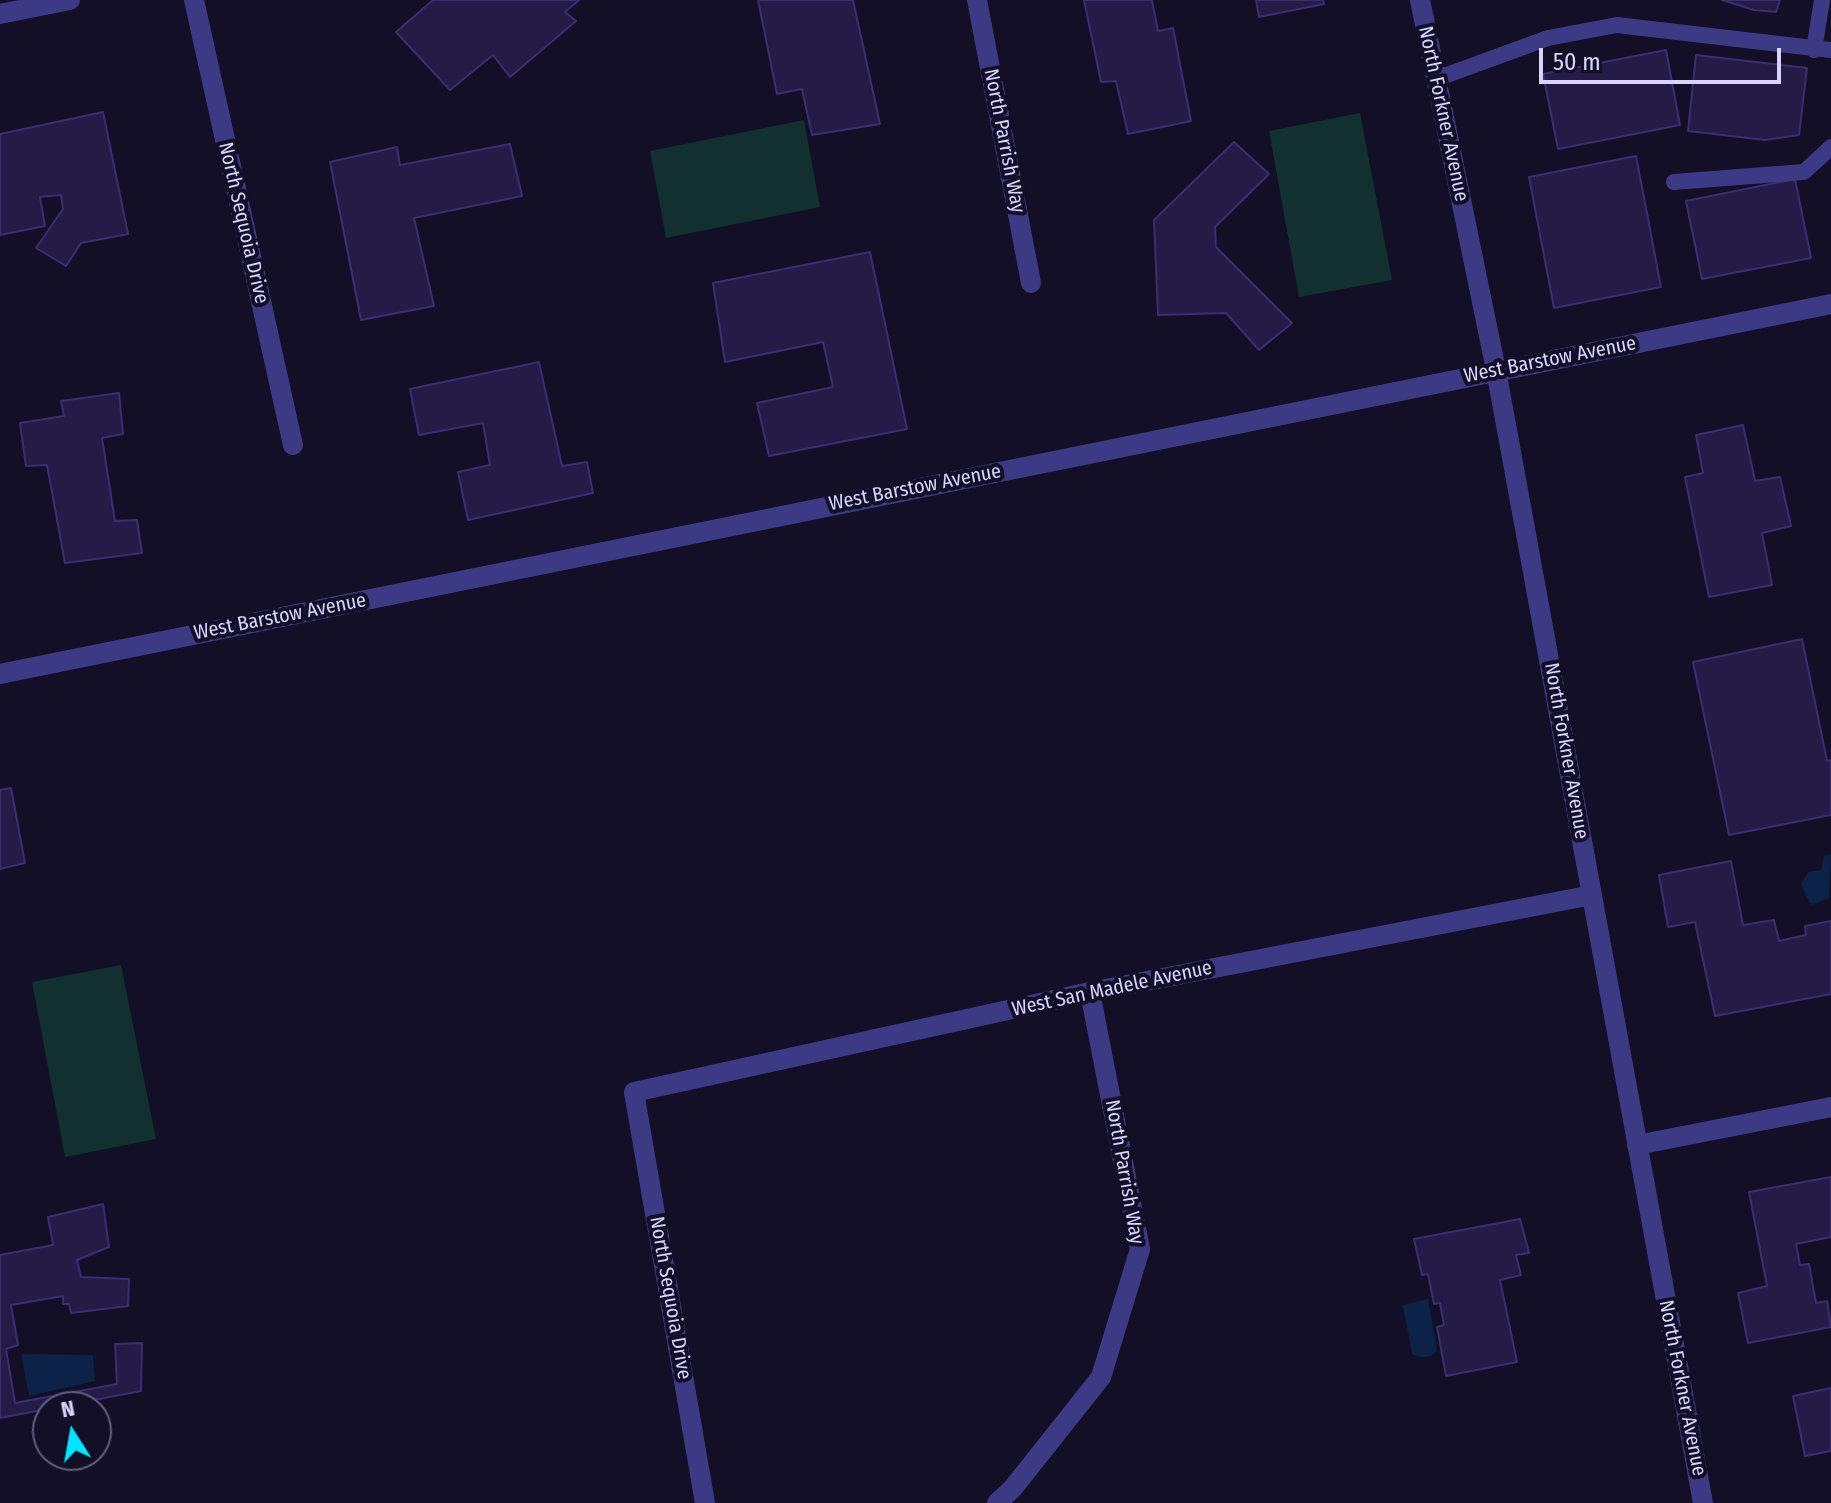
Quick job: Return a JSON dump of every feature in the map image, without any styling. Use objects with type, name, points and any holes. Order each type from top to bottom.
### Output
[{"type":"street","points":[[0,14],[70,0]]},
{"type":"street","name":"North Sequoia Drive","points":[[194,0],[293,445]]},
{"type":"street","name":"North Parrish Way","points":[[977,0],[1031,283]]},
{"type":"street","name":"North Forkner Avenue","points":[[1420,0],[1496,370],[1703,1503]]},
{"type":"street","name":"West Barstow Avenue","points":[[0,674],[1831,304]]},
{"type":"street","name":"West San Madele Avenue","points":[[634,1092],[1090,992],[1592,895]]},
{"type":"street","name":"North Parrish Way","points":[[997,1503],[1013,1488],[1101,1377],[1140,1249],[1090,992]]},
{"type":"street","name":"North Sequoia Drive","points":[[634,1092],[705,1503]]},
{"type":"street","points":[[1637,1145],[1831,1107]]},
{"type":"lane","points":[[1436,79],[1548,38],[1617,25],[1823,50],[1822,0]]},
{"type":"lane","points":[[1674,182],[1804,172],[1831,147]]},
{"type":"green space","points":[[1360,113],[1392,280],[1299,297],[1269,131]]},
{"type":"green space","points":[[804,120],[820,207],[666,238],[650,151]]},
{"type":"green space","points":[[121,965],[156,1139],[65,1157],[32,982]]},
{"type":"water","points":[[1831,854],[1829,898],[1811,905],[1801,884],[1808,872],[1821,870],[1824,856]]},
{"type":"water","points":[[1428,1299],[1437,1351],[1431,1356],[1422,1357],[1412,1354],[1403,1305]]},
{"type":"water","points":[[21,1354],[93,1355],[95,1381],[51,1391],[32,1391],[29,1396]]},
{"type":"building","points":[[433,0],[579,0],[565,12],[576,21],[510,77],[493,55],[450,90],[396,32]]},
{"type":"building","points":[[758,0],[853,0],[880,124],[812,135],[802,89],[777,94]]},
{"type":"building","points":[[1084,0],[1152,0],[1158,31],[1173,28],[1191,121],[1128,134],[1116,81],[1101,82]]},
{"type":"building","points":[[1256,0],[1323,0],[1324,4],[1259,17]]},
{"type":"building","points":[[1722,0],[1780,0],[1776,12],[1754,10]]},
{"type":"building","points":[[1666,50],[1680,125],[1558,149],[1543,74]]},
{"type":"building","points":[[1696,55],[1807,68],[1799,135],[1765,140],[1688,131]]},
{"type":"building","points":[[103,112],[128,234],[81,243],[66,266],[36,248],[63,209],[61,195],[40,197],[45,226],[0,235],[0,134]]},
{"type":"building","points":[[1234,142],[1269,174],[1215,227],[1216,247],[1292,323],[1259,350],[1226,313],[1158,315],[1154,220]]},
{"type":"building","points":[[510,144],[522,196],[414,218],[434,306],[361,320],[330,162],[397,147],[400,165]]},
{"type":"building","points":[[1636,156],[1661,287],[1554,308],[1529,177]]},
{"type":"building","points":[[1795,179],[1811,258],[1702,279],[1686,201]]},
{"type":"building","points":[[870,252],[907,429],[769,456],[757,403],[833,387],[823,342],[725,362],[713,283]]},
{"type":"building","points":[[539,362],[562,466],[587,462],[593,493],[468,520],[458,472],[490,465],[483,423],[419,435],[410,389]]},
{"type":"building","points":[[119,393],[123,434],[102,438],[115,521],[137,520],[142,553],[65,563],[47,465],[26,466],[20,423],[64,416],[61,401]]},
{"type":"building","points":[[1743,425],[1755,481],[1780,477],[1791,526],[1762,533],[1772,585],[1709,597],[1685,477],[1703,473],[1696,435]]},
{"type":"building","points":[[1802,639],[1827,761],[1831,760],[1831,815],[1729,835],[1693,662]]},
{"type":"building","points":[[11,788],[25,863],[0,869],[0,790]]},
{"type":"building","points":[[1731,861],[1743,925],[1774,920],[1779,941],[1806,935],[1805,926],[1831,921],[1831,994],[1715,1016],[1695,922],[1668,927],[1659,875]]},
{"type":"building","points":[[1831,1177],[1831,1237],[1796,1244],[1800,1265],[1809,1264],[1816,1303],[1827,1301],[1831,1327],[1748,1343],[1738,1293],[1767,1286],[1749,1192]]},
{"type":"building","points":[[103,1204],[109,1247],[77,1260],[81,1277],[129,1279],[128,1306],[71,1313],[69,1304],[63,1304],[63,1296],[11,1305],[18,1345],[6,1349],[15,1403],[32,1400],[32,1412],[0,1418],[0,1255],[53,1245],[48,1217]]},
{"type":"building","points":[[1520,1219],[1529,1253],[1516,1255],[1521,1275],[1500,1280],[1517,1362],[1446,1376],[1437,1327],[1444,1325],[1440,1303],[1434,1304],[1428,1274],[1422,1275],[1414,1239]]},
{"type":"building","points":[[142,1343],[141,1391],[112,1397],[112,1391],[79,1391],[117,1384],[115,1344]]},
{"type":"building","points":[[1831,1388],[1831,1451],[1805,1456],[1793,1396]]}]
